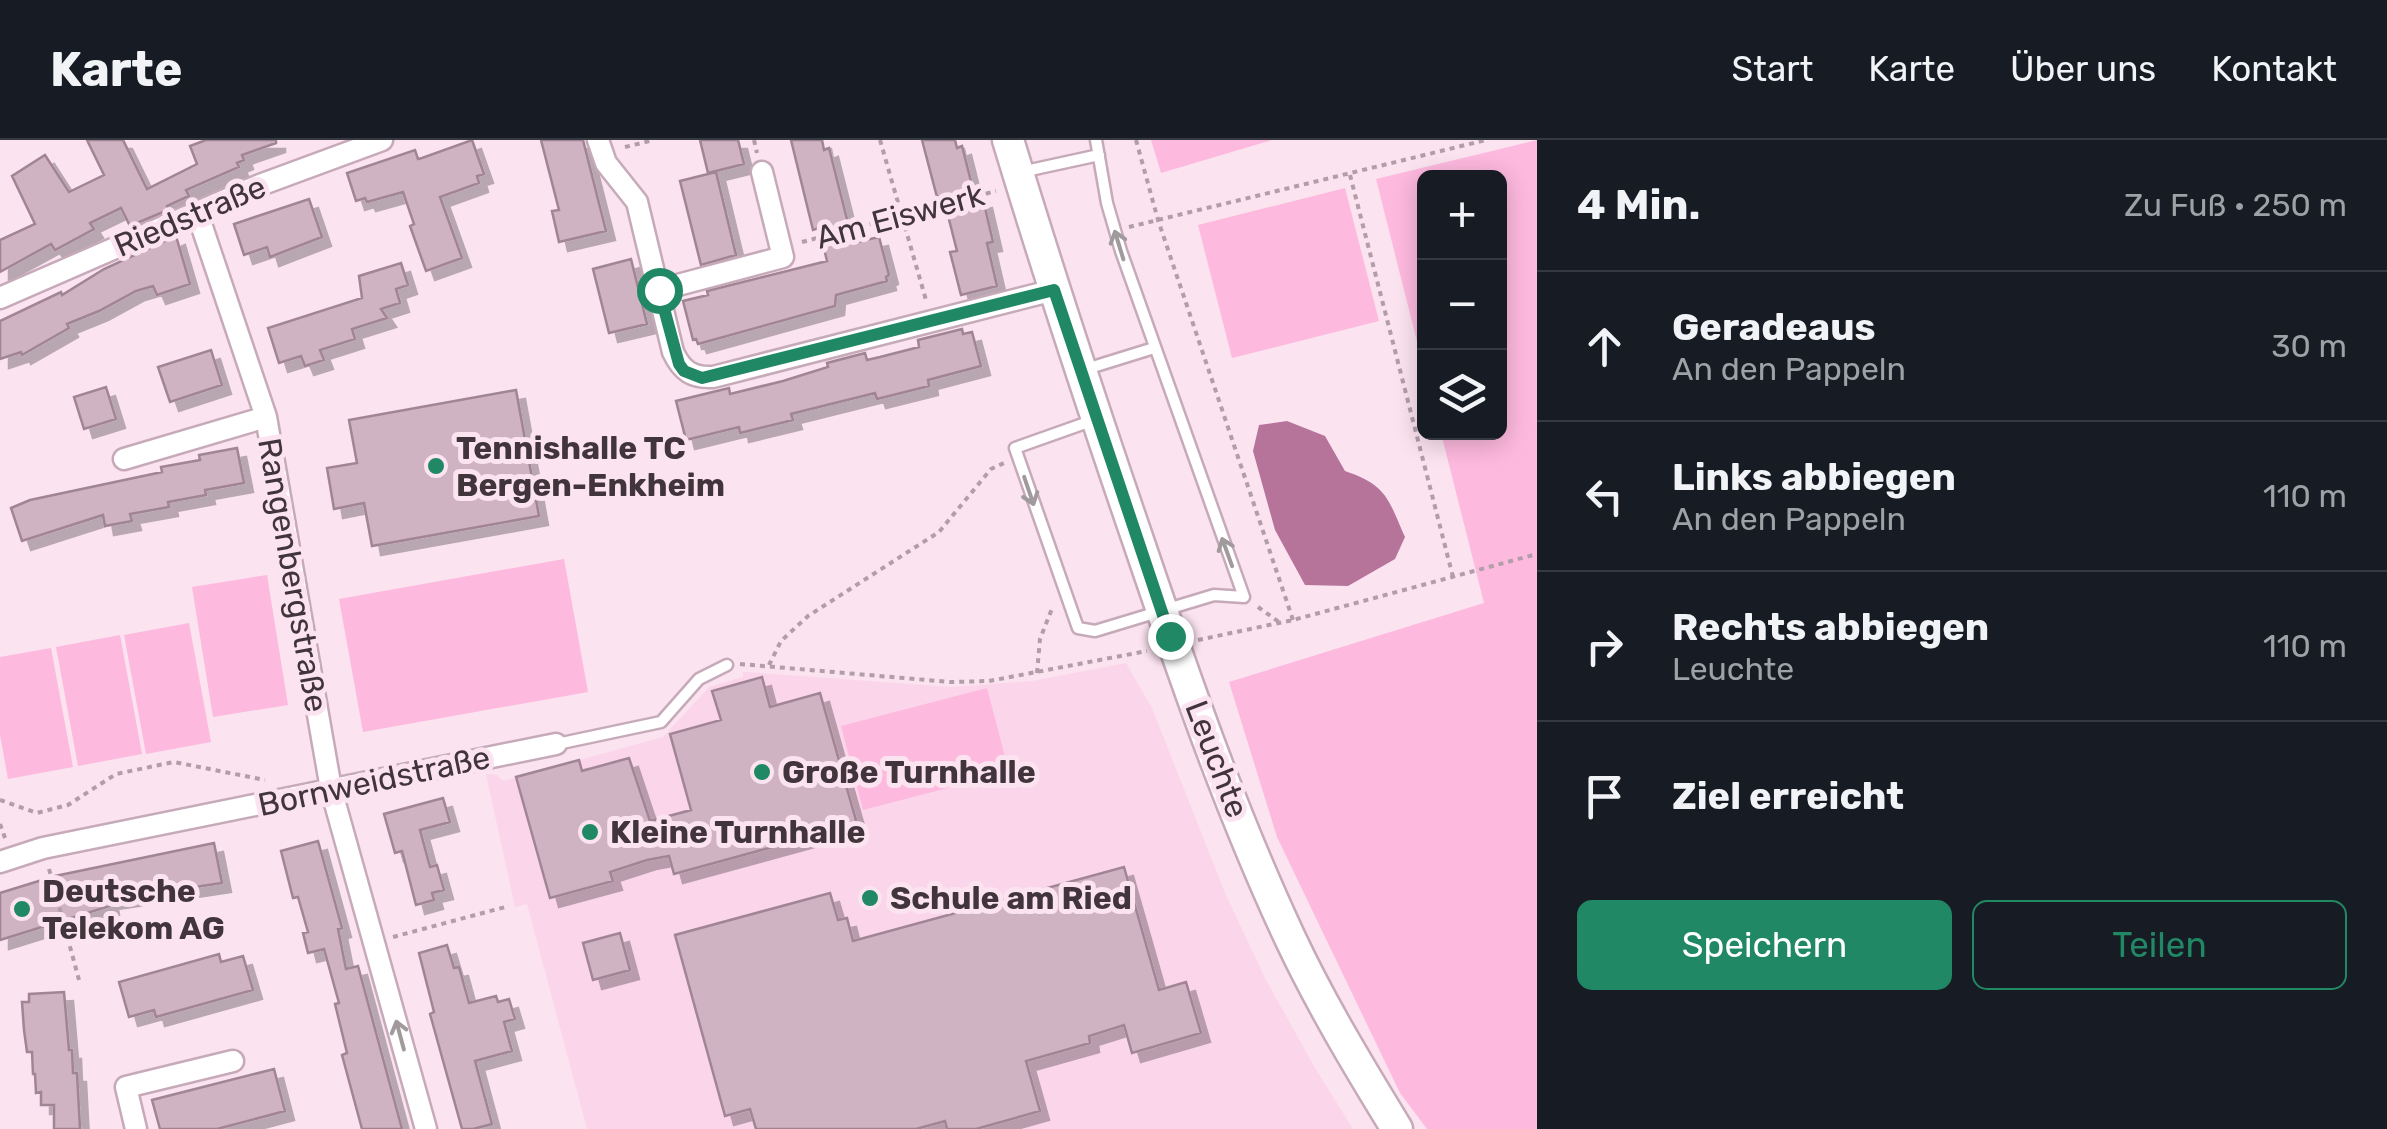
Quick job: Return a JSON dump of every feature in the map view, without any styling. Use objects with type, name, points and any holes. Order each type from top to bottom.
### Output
[{"type":"street","name":"Riedstraße","points":[[0,298],[260,185],[382,140]]},
{"type":"street","name":"Leuchte","points":[[1008,140],[1096,419],[1219,765],[1284,924],[1321,998],[1397,1129]]},
{"type":"street","points":[[600,146],[606,163],[637,202],[679,364],[684,371],[702,378],[1054,290]]},
{"type":"street","name":"Am Eiswerk","points":[[659,290],[783,258],[762,172]]},
{"type":"street","name":"Rangenbergstraße","points":[[197,212],[266,417],[331,789],[426,1129]]},
{"type":"street","points":[[124,460],[266,417]]},
{"type":"street","name":"Bornweidstraße","points":[[0,862],[43,848],[556,744]]},
{"type":"street","points":[[136,1129],[126,1086],[233,1060]]},
{"type":"lane","points":[[1096,140],[1115,231],[1244,597],[1214,595],[1084,631],[1073,621],[1014,448],[1096,419]]},
{"type":"lane","points":[[1020,178],[1099,155]]},
{"type":"lane","points":[[1081,370],[1154,348]]},
{"type":"lane","name":"Bornweidstraße","points":[[556,744],[662,722],[698,679],[728,665]]},
{"type":"path","points":[[600,146],[654,140]]},
{"type":"path","points":[[880,140],[932,320]]},
{"type":"path","points":[[1136,140],[1158,220],[1293,620]]},
{"type":"path","points":[[1115,231],[1486,140]]},
{"type":"path","points":[[1350,175],[1453,577]]},
{"type":"path","name":"Am Eiswerk","points":[[783,258],[804,240],[902,215],[1020,178]]},
{"type":"path","points":[[769,665],[781,641],[808,616],[939,532],[991,469],[1018,457]]},
{"type":"path","points":[[1196,640],[1293,620],[1537,554]]},
{"type":"path","points":[[1037,674],[1044,624],[1064,592]]},
{"type":"path","points":[[1244,597],[1278,622]]},
{"type":"path","points":[[728,665],[769,665],[950,682],[990,681],[1152,650]]},
{"type":"path","points":[[0,800],[37,813],[68,805],[116,774],[174,762],[271,781]]},
{"type":"path","points":[[43,848],[79,980]]},
{"type":"path","points":[[375,942],[509,906]]},
{"type":"shaded area","points":[[1151,140],[1272,140],[1161,173]]},
{"type":"shaded area","points":[[1537,140],[1537,1129],[1427,1129],[1400,1093],[1277,837],[1229,682],[1484,603],[1443,440],[1507,440],[1507,170],[1417,170],[1417,341],[1376,179]]},
{"type":"shaded area","points":[[1345,188],[1379,321],[1232,358],[1198,225]]},
{"type":"shaded area","points":[[1287,421],[1325,436],[1345,471],[1378,488],[1390,503],[1405,537],[1395,559],[1348,586],[1305,585],[1275,530],[1253,451],[1259,425]]},
{"type":"shaded area","points":[[564,559],[588,692],[363,732],[339,599]]},
{"type":"shaded area","points":[[267,575],[288,705],[213,717],[192,587]]},
{"type":"shaded area","points":[[189,623],[211,742],[146,754],[124,635]]},
{"type":"shaded area","points":[[120,635],[142,754],[78,766],[56,647]]},
{"type":"shaded area","points":[[51,648],[73,767],[8,779],[0,735],[0,657]]},
{"type":"shaded area","name":"Schule am Ried","points":[[1126,663],[1152,708],[1225,893],[1266,980],[1353,1129],[587,1129],[527,904],[515,907],[486,774],[497,775],[503,781],[663,737],[709,687],[743,677],[743,672],[952,687],[1032,681]]},
{"type":"shaded area","points":[[987,688],[1009,772],[863,810],[841,726]]},
{"type":"building","points":[[87,140],[123,140],[147,189],[197,164],[190,146],[206,140],[276,143],[242,155],[244,160],[237,163],[239,167],[186,190],[189,196],[167,206],[168,210],[130,226],[121,208],[90,223],[94,229],[55,250],[51,244],[0,272],[0,240],[35,224],[12,176],[45,155],[69,192],[104,175]]},
{"type":"building","points":[[472,140],[484,174],[477,176],[479,183],[440,197],[462,258],[426,271],[403,192],[367,202],[365,198],[356,201],[347,173],[415,150],[418,159]]},
{"type":"building","points":[[541,140],[583,140],[606,231],[559,242],[552,211],[559,210]]},
{"type":"building","points":[[700,140],[738,140],[744,164],[708,173]]},
{"type":"building","points":[[791,140],[822,140],[824,150],[829,148],[853,243],[879,237],[889,275],[887,281],[836,295],[835,306],[698,344],[693,340],[683,301],[708,295],[707,291],[827,261],[819,228],[813,230]]},
{"type":"building","points":[[922,140],[955,140],[957,148],[962,146],[976,201],[983,199],[993,242],[987,243],[997,286],[961,295],[950,252],[957,251],[943,196],[937,197]]},
{"type":"building","points":[[716,172],[736,255],[701,265],[680,181]]},
{"type":"building","points":[[309,199],[322,237],[270,257],[267,247],[244,255],[234,224]]},
{"type":"building","points":[[176,236],[190,284],[157,295],[153,286],[136,291],[67,324],[69,328],[22,355],[21,352],[0,359],[0,321],[61,292],[62,295],[104,269]]},
{"type":"building","points":[[631,259],[647,324],[609,333],[593,269]]},
{"type":"building","points":[[401,263],[408,285],[396,289],[400,303],[381,309],[387,318],[352,329],[355,339],[320,350],[324,360],[305,366],[301,356],[279,363],[268,328],[362,298],[359,276]]},
{"type":"building","points":[[962,329],[963,334],[972,332],[981,366],[928,380],[929,386],[877,399],[875,393],[791,414],[793,420],[740,433],[739,427],[686,440],[676,401],[729,388],[730,394],[783,381],[865,353],[867,360],[880,357],[919,347],[918,340]]},
{"type":"building","points":[[211,350],[222,385],[170,402],[158,367]]},
{"type":"building","points":[[106,387],[116,419],[84,429],[74,397]]},
{"type":"building","name":"Tennishalle TC Bergen-Enkheim","points":[[516,390],[539,516],[372,546],[364,503],[334,509],[327,468],[357,463],[349,420]]},
{"type":"building","points":[[237,448],[244,483],[205,490],[206,495],[168,502],[169,507],[130,514],[132,521],[105,526],[103,515],[22,541],[11,508],[30,500],[162,472],[161,467]]},
{"type":"building","name":"Große Turnhalle","points":[[762,677],[770,707],[820,693],[857,824],[674,874],[669,856],[647,860],[610,872],[613,881],[550,898],[516,777],[579,760],[582,771],[629,758],[650,821],[691,810],[670,734],[721,720],[712,691]]},
{"type":"building","points":[[443,798],[450,822],[420,830],[430,867],[437,865],[444,890],[432,893],[434,900],[416,905],[402,851],[395,853],[384,814]]},
{"type":"building","points":[[318,841],[342,928],[338,929],[346,969],[358,966],[402,1129],[362,1129],[342,1055],[347,1053],[335,1004],[339,1003],[324,949],[308,953],[303,933],[308,932],[298,897],[293,898],[281,851]]},
{"type":"building","points":[[214,843],[222,883],[109,900],[110,906],[0,940],[0,893],[55,876]]},
{"type":"building","points":[[1124,867],[1159,990],[1186,982],[1201,1033],[1132,1053],[1124,1025],[1089,1036],[1090,1043],[1026,1061],[1040,1111],[976,1129],[947,1129],[945,1121],[916,1129],[756,1129],[750,1109],[725,1116],[675,935],[830,893],[838,920],[847,918],[853,941]]},
{"type":"building","points":[[620,933],[630,970],[593,980],[583,943]]},
{"type":"building","points":[[447,945],[454,968],[459,967],[469,1003],[496,996],[498,1002],[509,999],[515,1019],[504,1022],[512,1051],[475,1061],[492,1124],[473,1129],[462,1129],[430,1014],[434,1012],[419,953]]},
{"type":"building","points":[[219,954],[221,962],[243,956],[253,990],[156,1017],[154,1010],[129,1017],[119,982]]},
{"type":"building","points":[[64,992],[69,1050],[73,1073],[77,1073],[80,1129],[54,1129],[54,1105],[41,1105],[41,1092],[36,1093],[32,1052],[27,1052],[24,1030],[22,1002],[29,1002],[29,994]]},
{"type":"building","points":[[274,1069],[285,1111],[217,1129],[160,1129],[152,1100]]},
{"type":"place","name":"Tennishalle TC Bergen-Enkheim","points":[[436,466]]},
{"type":"place","name":"Große Turnhalle","points":[[762,772]]},
{"type":"place","name":"Kleine Turnhalle","points":[[590,832]]},
{"type":"place","name":"Schule am Ried","points":[[870,898]]},
{"type":"place","name":"Deutsche Telekom AG","points":[[22,909]]},
{"type":"route","points":[[659,290],[673,352],[684,371],[702,378],[1054,290],[1170,636]]}]
